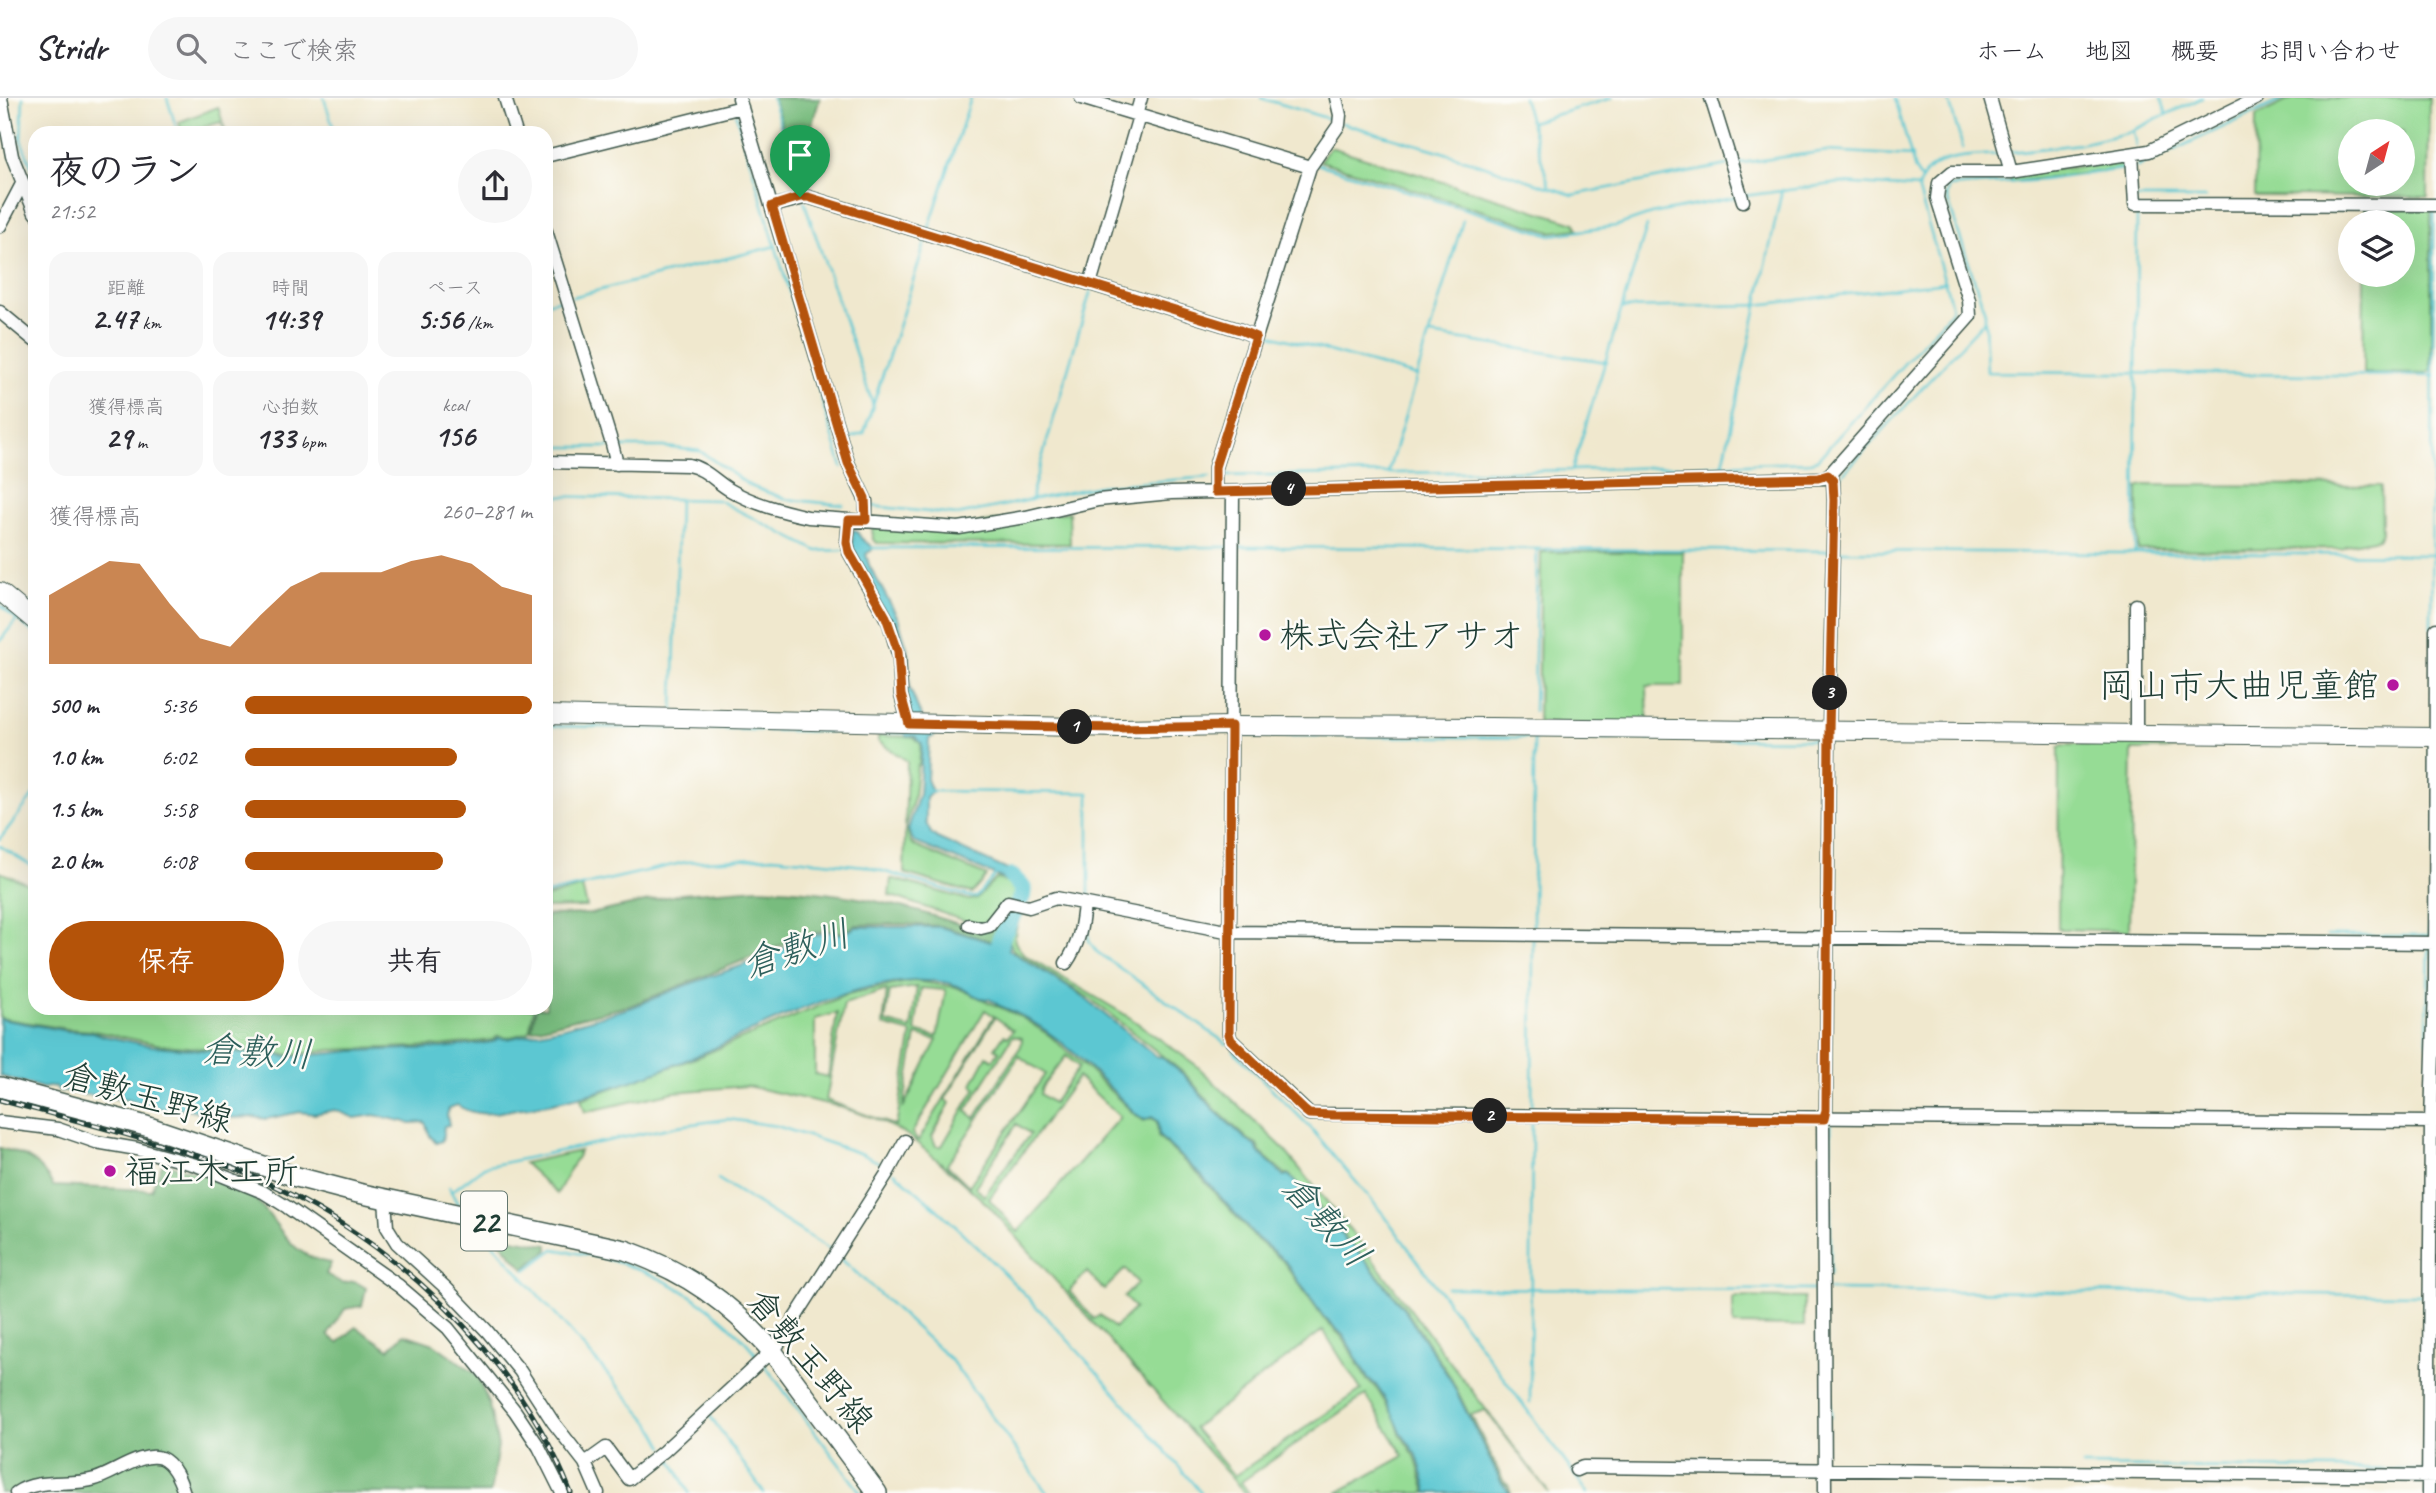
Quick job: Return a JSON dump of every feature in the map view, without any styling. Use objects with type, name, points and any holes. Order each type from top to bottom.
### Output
[{"type":"main road","name":"倉敷玉野線","points":[[0,1087],[146,1126],[293,1175],[385,1200],[625,1250],[660,1263],[692,1280],[728,1306],[765,1357],[877,1493]]},
{"type":"street","points":[[1,98],[12,156],[28,197]]},
{"type":"street","points":[[505,98],[514,126]]},
{"type":"street","points":[[1081,98],[1138,110],[1309,165]]},
{"type":"street","points":[[1215,482],[1255,334],[1309,165],[1339,122],[1336,98]]},
{"type":"street","points":[[1711,98],[1742,198]]},
{"type":"street","points":[[1990,98],[2011,172]]},
{"type":"street","points":[[553,462],[695,466],[733,492],[761,505],[808,517],[849,520],[866,510],[918,527],[959,528],[1026,517],[1098,500],[1171,493],[1215,482],[1233,492],[1818,478],[1828,475],[1970,316],[1969,300],[1937,198],[1939,183],[1948,174],[1956,171],[2011,172],[2132,163],[2149,151],[2257,98]]},
{"type":"street","points":[[553,154],[737,106],[771,204],[848,463],[866,510]]},
{"type":"street","points":[[1092,283],[1138,110]]},
{"type":"street","points":[[0,165],[12,156]]},
{"type":"street","points":[[2132,163],[2135,204],[2434,205]]},
{"type":"street","points":[[0,226],[22,184]]},
{"type":"street","points":[[771,204],[802,197],[1255,334]]},
{"type":"street","points":[[553,253],[617,464]]},
{"type":"street","points":[[0,312],[28,335]]},
{"type":"street","points":[[1825,1493],[1829,1118],[1826,1110],[1827,934],[1834,500],[1833,481],[1828,475]]},
{"type":"street","points":[[1233,492],[1231,1040],[1309,1114],[2430,1122]]},
{"type":"street","points":[[849,520],[849,550],[888,623],[899,657],[901,695],[915,724]]},
{"type":"street","points":[[0,592],[28,615]]},
{"type":"street","points":[[2136,605],[2136,734]]},
{"type":"street","points":[[2428,1493],[2436,629]]},
{"type":"street","points":[[553,715],[1231,732],[1829,737],[2136,734],[2436,741]]},
{"type":"street","points":[[970,925],[981,928],[989,926],[1005,904],[1029,907],[1056,898],[1231,932],[2435,940]]},
{"type":"street","points":[[1066,963],[1081,931],[1087,904]]},
{"type":"street","points":[[0,1122],[58,1129],[96,1142],[138,1149],[196,1165],[263,1192],[287,1207],[399,1286],[448,1328],[514,1411],[538,1447],[562,1493]]},
{"type":"street","points":[[585,1463],[606,1448],[629,1479],[666,1449],[765,1357],[836,1255],[905,1141]]},
{"type":"street","points":[[385,1200],[387,1227],[397,1244],[487,1331],[520,1371],[553,1422],[585,1463],[598,1493]]},
{"type":"street","points":[[16,1493],[23,1488],[50,1483],[94,1480],[141,1460],[158,1457],[170,1464],[184,1493]]},
{"type":"street","points":[[1576,1470],[1583,1467],[1825,1468],[2428,1476]]},
{"type":"green space","points":[[773,98],[820,98],[799,167],[795,164]]},
{"type":"green space","points":[[2293,98],[2429,98],[2428,197],[2255,196],[2256,116]]},
{"type":"green space","points":[[218,107],[224,126],[221,122],[207,126],[180,126],[179,122]]},
{"type":"green space","points":[[1330,147],[1569,221],[1575,223],[1578,229],[1551,232],[1320,161]]},
{"type":"green space","points":[[2130,160],[2131,168],[2010,182],[2012,175]]},
{"type":"green space","points":[[2431,208],[2431,371],[2426,374],[2363,373],[2364,287],[2415,287],[2415,210],[2364,210]]},
{"type":"green space","points":[[2381,486],[2382,532],[2378,539],[2347,545],[2342,549],[2138,550],[2138,487]]},
{"type":"green space","points":[[1069,512],[1070,544],[877,543],[873,540],[872,526],[919,531]]},
{"type":"green space","points":[[1541,552],[1683,552],[1683,686],[1647,686],[1648,725],[1538,723]]},
{"type":"green space","points":[[878,736],[914,737],[921,744],[914,797],[906,827],[911,843],[987,876],[972,893],[904,873],[907,761],[878,741]]},
{"type":"green space","points":[[2183,744],[2183,749],[2132,750],[2129,931],[2058,929],[2059,747]]},
{"type":"green space","points":[[0,872],[28,884],[28,1015],[533,1015],[529,1032],[507,1038],[498,1036],[493,1040],[439,1046],[330,1050],[292,1055],[161,1045],[94,1031],[0,1018]]},
{"type":"green space","points":[[997,878],[1010,884],[1018,893],[1015,900],[988,924],[971,923],[889,895],[891,879],[894,879],[969,900],[976,899]]},
{"type":"green space","points":[[582,887],[587,907],[553,908],[553,895]]},
{"type":"green space","points":[[759,888],[842,895],[893,905],[973,929],[1004,913],[1007,917],[1003,919],[993,942],[940,926],[856,925],[843,933],[827,930],[807,935],[632,1005],[531,1030],[534,1015],[553,1015],[553,915],[590,914],[681,894]]},
{"type":"green space","points":[[1015,921],[1018,922],[1015,940],[1025,955],[1129,1017],[1196,1065],[1281,1146],[1352,1232],[1549,1493],[1485,1410],[1471,1415],[1503,1480],[1508,1484],[1511,1493],[1508,1486],[1502,1482],[1451,1378],[1404,1307],[1351,1242],[1346,1241],[1342,1231],[1306,1197],[1289,1174],[1285,1174],[1260,1152],[1257,1144],[1216,1110],[1185,1074],[1092,1000],[1013,950],[1009,941]]},
{"type":"green space","points":[[913,981],[956,987],[1021,1017],[1050,1036],[1135,1115],[1144,1121],[1152,1118],[1157,1122],[1158,1137],[1201,1177],[1256,1239],[1283,1261],[1323,1318],[1343,1338],[1367,1380],[1375,1386],[1395,1418],[1400,1434],[1415,1456],[1426,1493],[1386,1493],[1384,1490],[1378,1493],[1337,1493],[1404,1456],[1366,1395],[1241,1482],[1249,1493],[1245,1493],[989,1206],[906,1134],[874,1118],[837,1106],[747,1086],[674,1092],[585,1112],[581,1099],[698,1057],[848,994]],"holes":[[[917,987],[911,1029],[885,1022],[890,991]],[[921,988],[946,990],[937,1037],[915,1031]],[[887,990],[883,1025],[912,1033],[896,1126],[826,1100],[844,1004]],[[985,1010],[994,1016],[919,1140],[912,1133]],[[837,1013],[828,1077],[815,1074],[815,1019]],[[995,1017],[1013,1030],[1008,1037],[1004,1035],[995,1048],[999,1051],[993,1060],[987,1056],[972,1084],[976,1088],[942,1146],[936,1146],[932,1136],[950,1103],[945,1099]],[[916,1035],[937,1040],[903,1108]],[[1013,1036],[1022,1038],[1021,1046],[975,1118],[966,1111]],[[1019,1056],[1045,1074],[969,1186],[947,1165]],[[1066,1056],[1079,1067],[1053,1103],[1040,1094],[1042,1087]],[[1078,1077],[1120,1117],[1018,1232],[989,1199]],[[1017,1124],[1030,1134],[984,1196],[975,1187]],[[1125,1269],[1138,1283],[1124,1297],[1135,1308],[1114,1328],[1100,1315],[1094,1319],[1069,1291],[1087,1272],[1104,1290]],[[1323,1330],[1361,1390],[1234,1476],[1194,1428]]]},
{"type":"green space","points":[[0,1148],[17,1153],[38,1165],[53,1186],[151,1190],[163,1163],[243,1189],[260,1204],[293,1245],[315,1259],[331,1263],[326,1274],[342,1283],[354,1281],[366,1288],[362,1306],[345,1309],[328,1335],[338,1343],[356,1327],[389,1349],[404,1334],[434,1344],[477,1375],[489,1405],[498,1446],[490,1493],[0,1493]]},
{"type":"green space","points":[[580,1151],[557,1194],[524,1163]]},
{"type":"green space","points":[[495,1236],[548,1245],[548,1250],[524,1269]]},
{"type":"green space","points":[[1733,1297],[1804,1298],[1804,1326],[1733,1325]]},
{"type":"water","points":[[853,530],[872,547],[866,554],[869,565],[898,618],[908,651],[910,688],[921,716],[934,732],[934,736],[929,739],[927,779],[932,792],[926,797],[926,823],[937,838],[1021,876],[1028,887],[1026,896],[1020,895],[1016,886],[1009,881],[914,842],[908,830],[919,794],[922,744],[915,736],[906,737],[902,651],[852,548]]},
{"type":"water","name":"倉敷川","points":[[1004,920],[1014,920],[1009,950],[1082,996],[1156,1056],[1184,1075],[1216,1112],[1256,1146],[1258,1152],[1284,1176],[1289,1175],[1305,1198],[1341,1233],[1345,1242],[1351,1243],[1403,1308],[1450,1379],[1501,1482],[1510,1493],[1428,1493],[1417,1455],[1402,1434],[1386,1400],[1368,1378],[1344,1336],[1323,1316],[1284,1260],[1257,1238],[1201,1175],[1159,1136],[1158,1121],[1152,1117],[1145,1120],[1136,1114],[1073,1052],[1038,1026],[989,999],[952,984],[918,981],[854,991],[789,1014],[660,1071],[573,1099],[492,1113],[466,1110],[457,1105],[449,1108],[449,1125],[444,1126],[442,1141],[436,1143],[425,1122],[411,1123],[374,1115],[355,1118],[335,1110],[314,1114],[300,1112],[266,1119],[227,1118],[183,1108],[162,1109],[135,1101],[59,1091],[55,1086],[43,1088],[0,1076],[0,1019],[68,1031],[93,1032],[152,1046],[292,1057],[353,1051],[442,1048],[493,1042],[498,1038],[507,1039],[564,1027],[633,1007],[752,962],[809,937],[828,932],[843,934],[856,927],[940,927],[994,943]]},
{"type":"waterway","points":[[23,98],[21,140],[28,158]]},
{"type":"waterway","points":[[167,98],[176,126]]},
{"type":"waterway","points":[[324,98],[333,126]]},
{"type":"waterway","points":[[772,98],[801,192]]},
{"type":"waterway","points":[[928,231],[971,98]]},
{"type":"waterway","points":[[1261,98],[1336,121]]},
{"type":"waterway","points":[[1523,98],[1549,185]]},
{"type":"waterway","points":[[1531,122],[1612,98]]},
{"type":"waterway","points":[[1895,98],[1915,170],[1921,179]]},
{"type":"waterway","points":[[1948,98],[1963,148]]},
{"type":"waterway","points":[[2161,98],[2167,115]]},
{"type":"waterway","points":[[2011,152],[2080,144],[2127,133],[2202,98]]},
{"type":"waterway","points":[[2137,167],[2286,98]]},
{"type":"waterway","points":[[736,115],[842,467]]},
{"type":"waterway","points":[[1342,123],[1436,150],[1573,195],[1728,165]]},
{"type":"waterway","points":[[2133,132],[2136,145]]},
{"type":"waterway","points":[[1734,164],[1827,151],[1912,156]]},
{"type":"waterway","points":[[1220,476],[1572,470],[1817,460],[1949,314],[1952,307],[1918,188],[1924,176],[1941,162],[2000,154]]},
{"type":"waterway","points":[[1318,164],[1551,235],[1616,226],[1651,214],[1738,197]]},
{"type":"waterway","points":[[1838,483],[1840,477],[1985,320],[1985,312],[1946,195],[1949,187],[2043,180],[2130,168]]},
{"type":"waterway","points":[[1744,196],[1840,183],[1918,188]]},
{"type":"waterway","points":[[1723,464],[1782,190]]},
{"type":"waterway","points":[[793,195],[807,193]]},
{"type":"waterway","points":[[2138,198],[2205,198]]},
{"type":"waterway","points":[[804,201],[873,405]]},
{"type":"waterway","points":[[2135,553],[2137,207]]},
{"type":"waterway","points":[[2431,627],[2434,210]]},
{"type":"waterway","points":[[1388,473],[1463,220]]},
{"type":"waterway","points":[[1572,470],[1647,226]]},
{"type":"waterway","points":[[847,439],[864,433],[927,237]]},
{"type":"waterway","points":[[572,297],[776,246]]},
{"type":"waterway","points":[[1622,308],[1757,305],[1946,282]]},
{"type":"waterway","points":[[1032,499],[1091,290]]},
{"type":"waterway","points":[[553,301],[562,299]]},
{"type":"waterway","points":[[1985,321],[1987,372],[2434,376]]},
{"type":"waterway","points":[[1261,332],[1417,376]]},
{"type":"waterway","points":[[1430,335],[1607,362]]},
{"type":"waterway","points":[[553,447],[609,447]]},
{"type":"waterway","points":[[616,447],[664,447],[700,451],[750,486],[786,499],[843,505]]},
{"type":"waterway","points":[[871,506],[957,515],[1099,486],[1210,477]]},
{"type":"waterway","points":[[553,496],[718,500],[817,551],[843,550]]},
{"type":"waterway","points":[[673,710],[679,500]]},
{"type":"waterway","points":[[871,548],[1228,547]]},
{"type":"waterway","points":[[1238,547],[1830,551]]},
{"type":"waterway","points":[[1534,711],[1537,549]]},
{"type":"waterway","points":[[1837,551],[2436,555]]},
{"type":"waterway","points":[[0,605],[28,628]]},
{"type":"waterway","points":[[0,641],[17,619]]},
{"type":"waterway","points":[[553,726],[907,733]]},
{"type":"waterway","points":[[931,734],[956,733]]},
{"type":"waterway","points":[[1235,735],[1824,740]]},
{"type":"waterway","points":[[1533,931],[1534,738]]},
{"type":"waterway","points":[[1834,739],[1925,740]]},
{"type":"waterway","points":[[931,791],[1089,793],[1089,901]]},
{"type":"waterway","points":[[0,839],[28,802]]},
{"type":"waterway","points":[[0,846],[28,864]]},
{"type":"waterway","points":[[553,892],[686,862],[773,857],[865,866],[971,897],[976,897],[996,874]]},
{"type":"waterway","points":[[1000,940],[1022,896],[1023,888],[1012,877]]},
{"type":"waterway","points":[[2429,907],[2429,935]]},
{"type":"waterway","points":[[1088,918],[1089,941],[1097,952],[1227,1044]]},
{"type":"waterway","points":[[2327,936],[2433,936]]},
{"type":"waterway","points":[[1532,1113],[1533,937]]},
{"type":"waterway","points":[[2427,1045],[2429,947]]},
{"type":"waterway","points":[[1234,1051],[1309,1126],[1384,1215],[1588,1493]]},
{"type":"waterway","points":[[451,1192],[484,1167],[678,1126],[728,1119],[777,1126],[862,1154],[880,1163]]},
{"type":"waterway","points":[[1530,1403],[1532,1119]]},
{"type":"waterway","points":[[1830,1274],[1831,1123]]},
{"type":"waterway","points":[[894,1172],[977,1246],[1055,1326],[1201,1493]]},
{"type":"waterway","points":[[718,1179],[834,1252]]},
{"type":"waterway","points":[[449,1187],[458,1205]]},
{"type":"waterway","points":[[484,1233],[652,1425],[664,1447]]},
{"type":"waterway","points":[[526,1270],[554,1249],[601,1257],[629,1266],[671,1284],[710,1309],[728,1324],[759,1358]]},
{"type":"waterway","points":[[838,1256],[951,1360],[1047,1493]]},
{"type":"waterway","points":[[1447,1288],[1819,1290]]},
{"type":"waterway","points":[[1829,1290],[2426,1295]]},
{"type":"waterway","points":[[763,1363],[861,1493]]},
{"type":"waterway","points":[[1830,1364],[1831,1417]]},
{"type":"waterway","points":[[710,1416],[764,1493]]},
{"type":"waterway","points":[[668,1453],[689,1493]]},
{"type":"waterway","points":[[2083,1466],[2423,1470]]},
{"type":"railway","points":[[0,1100],[229,1167],[301,1200],[350,1230],[397,1264],[441,1303],[481,1346],[517,1392],[547,1441],[571,1493]]},
{"type":"place","name":"株式会社アサオ","points":[[1265,635]]},
{"type":"place","name":"岡山市大曲児童館","points":[[2393,685]]},
{"type":"place","name":"福江木工所","points":[[110,1171]]},
{"type":"route","points":[[800,197],[808,197],[1256,337],[1215,467],[1215,492],[1824,478],[1828,475],[1833,481],[1834,500],[1824,1119],[1334,1115],[1309,1114],[1304,1110],[1231,1040],[1229,1034],[1231,726],[1120,728],[909,724],[901,695],[899,657],[888,623],[848,548],[849,520],[866,520],[866,501],[848,463],[772,206],[800,197]]}]
